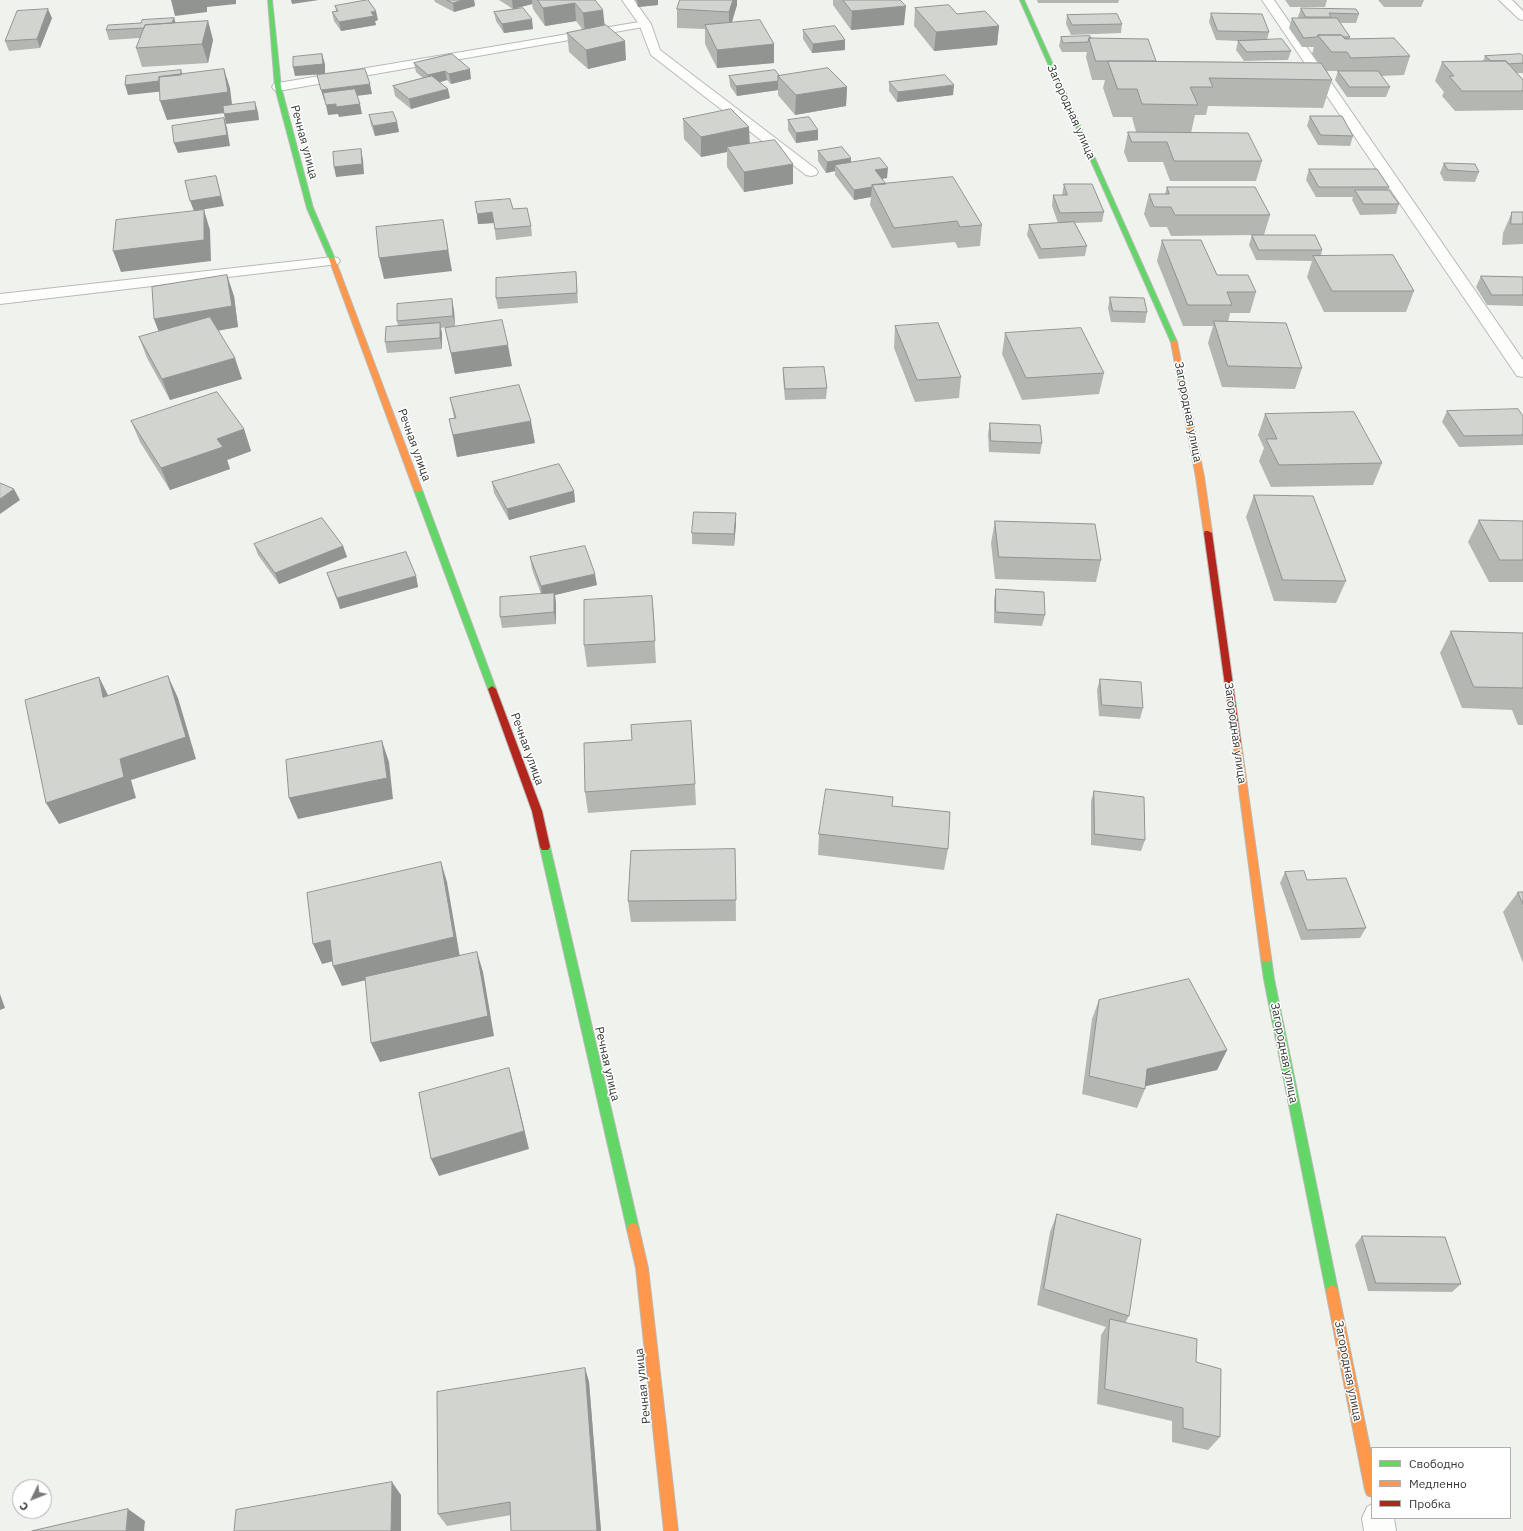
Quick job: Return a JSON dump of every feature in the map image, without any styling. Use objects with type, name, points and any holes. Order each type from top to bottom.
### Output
[{"type":"street","name":"Речная улица","points":[[270,0],[278,87],[310,208],[333,260],[537,812],[642,1268],[671,1531]]},
{"type":"street","points":[[628,0],[645,24],[655,52],[812,172]]},
{"type":"street","name":"Загородная улица","points":[[1022,0],[1174,341],[1200,477],[1269,979],[1371,1485]]},
{"type":"street","points":[[1268,0],[1523,372]]},
{"type":"street","points":[[1505,0],[1523,17]]},
{"type":"street","points":[[278,87],[645,24]]},
{"type":"street","points":[[0,299],[333,260]]},
{"type":"street","points":[[1378,1519],[1380,1531]]},
{"type":"building","points":[[368,0],[376,11],[371,12],[374,16],[339,22],[332,12],[338,11],[335,6]]},
{"type":"building","points":[[447,0],[463,0],[453,3]]},
{"type":"building","points":[[538,0],[595,0],[603,10],[583,13],[575,3],[543,8]]},
{"type":"building","points":[[680,0],[733,0],[729,12],[677,9]]},
{"type":"building","points":[[843,0],[900,0],[906,6],[852,11]]},
{"type":"building","points":[[949,5],[957,14],[985,11],[999,26],[936,32],[915,8]]},
{"type":"building","points":[[523,8],[532,19],[502,24],[494,12]]},
{"type":"building","points":[[1301,8],[1356,9],[1359,14],[1329,13],[1331,17],[1306,17]]},
{"type":"building","points":[[48,9],[37,39],[5,41],[17,11]]},
{"type":"building","points":[[1211,13],[1262,14],[1269,32],[1218,31]]},
{"type":"building","points":[[1117,14],[1122,24],[1072,25],[1067,15]]},
{"type":"building","points":[[174,18],[172,23],[145,25],[144,28],[106,30],[108,25],[141,23],[142,20]]},
{"type":"building","points":[[1292,18],[1337,18],[1350,37],[1344,37],[1341,35],[1318,35],[1317,37],[1304,38]]},
{"type":"building","points":[[760,20],[774,44],[717,50],[705,25]]},
{"type":"building","points":[[208,21],[202,44],[136,48],[145,25]]},
{"type":"building","points":[[606,25],[625,41],[586,50],[567,33]]},
{"type":"building","points":[[835,26],[845,40],[813,44],[803,30]]},
{"type":"building","points":[[1318,35],[1341,35],[1345,39],[1394,38],[1410,56],[1351,58],[1347,52],[1332,52]]},
{"type":"building","points":[[1090,36],[1091,38],[1089,38],[1088,42],[1063,43],[1061,37]]},
{"type":"building","points":[[1089,38],[1148,39],[1156,61],[1096,61]]},
{"type":"building","points":[[1282,39],[1291,51],[1247,52],[1238,41]]},
{"type":"building","points":[[322,54],[323,64],[293,67],[293,57]]},
{"type":"building","points":[[452,54],[470,69],[449,74],[445,71],[428,75],[414,63]]},
{"type":"building","points":[[1521,54],[1523,56],[1523,63],[1508,64],[1506,61],[1491,61],[1485,56]]},
{"type":"building","points":[[1108,61],[1321,63],[1332,80],[1209,78],[1213,87],[1190,87],[1198,105],[1142,104],[1137,89],[1118,89]]},
{"type":"building","points":[[1506,61],[1523,80],[1523,91],[1462,91],[1449,76],[1454,76],[1442,62]]},
{"type":"building","points":[[828,68],[847,87],[796,95],[778,76]]},
{"type":"building","points":[[224,69],[228,92],[160,101],[159,77]]},
{"type":"building","points":[[365,69],[370,84],[321,90],[317,75]]},
{"type":"building","points":[[181,70],[181,75],[159,77],[159,81],[125,85],[126,76]]},
{"type":"building","points":[[775,70],[779,75],[778,81],[736,86],[729,76]]},
{"type":"building","points":[[1338,71],[1378,71],[1390,87],[1350,87]]},
{"type":"building","points":[[945,75],[954,85],[898,92],[889,82]]},
{"type":"building","points":[[432,76],[448,89],[409,99],[393,86]]},
{"type":"building","points":[[355,89],[360,104],[336,107],[336,104],[326,105],[323,93]]},
{"type":"building","points":[[255,102],[256,110],[224,114],[223,106]]},
{"type":"building","points":[[731,109],[749,127],[701,137],[683,119]]},
{"type":"building","points":[[393,112],[397,122],[373,126],[369,115]]},
{"type":"building","points":[[1310,116],[1342,116],[1353,136],[1321,135]]},
{"type":"building","points":[[809,117],[818,130],[796,133],[788,120]]},
{"type":"building","points":[[224,118],[227,135],[174,143],[172,126]]},
{"type":"building","points":[[1128,132],[1248,133],[1262,161],[1174,161],[1167,142],[1132,142]]},
{"type":"building","points":[[775,140],[793,164],[744,172],[727,147]]},
{"type":"building","points":[[842,147],[851,158],[827,162],[818,151]]},
{"type":"building","points":[[361,149],[362,164],[334,167],[333,152]]},
{"type":"building","points":[[880,158],[888,168],[875,170],[886,184],[872,185],[872,187],[854,190],[835,165]]},
{"type":"building","points":[[1444,163],[1475,164],[1479,172],[1448,170]]},
{"type":"building","points":[[1309,169],[1377,169],[1389,187],[1319,187]]},
{"type":"building","points":[[216,176],[221,196],[190,201],[185,181]]},
{"type":"building","points":[[953,177],[982,225],[960,227],[957,221],[894,228],[872,185]]},
{"type":"building","points":[[1064,184],[1092,184],[1104,212],[1060,213],[1053,195],[1067,195]]},
{"type":"building","points":[[1167,187],[1255,187],[1270,215],[1175,215],[1171,207],[1154,207],[1149,194],[1169,194]]},
{"type":"building","points":[[1355,190],[1389,190],[1399,204],[1364,204]]},
{"type":"building","points":[[510,199],[513,209],[527,208],[531,226],[495,229],[492,212],[477,214],[475,202]]},
{"type":"building","points":[[204,210],[204,240],[113,251],[116,220]]},
{"type":"building","points":[[1512,212],[1523,212],[1523,224],[1511,224]]},
{"type":"building","points":[[443,220],[448,250],[379,258],[376,227]]},
{"type":"building","points":[[1074,222],[1087,246],[1041,249],[1029,225]]},
{"type":"building","points":[[1252,235],[1315,235],[1322,250],[1259,250]]},
{"type":"building","points":[[1162,240],[1201,240],[1217,275],[1248,275],[1256,292],[1227,292],[1232,305],[1188,305]]},
{"type":"building","points":[[1393,255],[1414,291],[1332,291],[1313,256]]},
{"type":"building","points":[[576,272],[577,293],[496,298],[496,278]]},
{"type":"building","points":[[227,275],[232,306],[154,319],[152,287]]},
{"type":"building","points":[[1481,276],[1523,277],[1523,295],[1492,295]]},
{"type":"building","points":[[1110,297],[1144,298],[1147,312],[1113,311]]},
{"type":"building","points":[[452,299],[453,316],[397,321],[397,304]]},
{"type":"building","points":[[210,317],[235,358],[162,379],[139,337]]},
{"type":"building","points":[[502,320],[508,345],[451,353],[445,328]]},
{"type":"building","points":[[1214,321],[1286,323],[1302,368],[1228,366]]},
{"type":"building","points":[[440,323],[440,338],[385,342],[386,327]]},
{"type":"building","points":[[938,323],[961,377],[917,380],[895,326]]},
{"type":"building","points":[[1081,328],[1104,373],[1026,378],[1005,333]]},
{"type":"building","points":[[824,367],[827,388],[785,389],[783,368]]},
{"type":"building","points":[[519,385],[531,421],[453,435],[449,419],[456,418],[450,398]]},
{"type":"building","points":[[217,392],[244,429],[217,439],[223,447],[161,468],[131,421]]},
{"type":"building","points":[[1518,409],[1523,416],[1523,435],[1464,436],[1447,411]]},
{"type":"building","points":[[1354,412],[1382,463],[1279,465],[1266,439],[1277,439],[1265,414]]},
{"type":"building","points":[[990,423],[1040,425],[1042,443],[991,441]]},
{"type":"building","points":[[559,464],[574,491],[507,509],[492,482]]},
{"type":"building","points":[[0,483],[14,489],[0,499]]},
{"type":"building","points":[[1254,495],[1313,496],[1346,581],[1283,580]]},
{"type":"building","points":[[694,512],[736,513],[734,534],[692,533]]},
{"type":"building","points":[[322,518],[343,546],[275,573],[254,544]]},
{"type":"building","points":[[1479,520],[1523,521],[1523,560],[1500,560]]},
{"type":"building","points":[[995,521],[1095,524],[1101,560],[999,557]]},
{"type":"building","points":[[585,546],[595,574],[541,586],[530,557]]},
{"type":"building","points":[[406,552],[416,576],[337,598],[327,573]]},
{"type":"building","points":[[996,589],[1044,592],[1045,615],[996,612]]},
{"type":"building","points":[[554,593],[554,612],[500,617],[500,597]]},
{"type":"building","points":[[652,596],[655,641],[584,645],[584,600]]},
{"type":"building","points":[[1451,631],[1523,633],[1523,688],[1474,687]]},
{"type":"building","points":[[168,676],[186,737],[120,759],[124,777],[46,803],[25,700],[99,677],[103,697]]},
{"type":"building","points":[[1100,679],[1141,682],[1143,708],[1102,705]]},
{"type":"building","points":[[691,721],[695,784],[585,792],[584,743],[632,740],[631,725]]},
{"type":"building","points":[[382,741],[387,778],[289,798],[286,760]]},
{"type":"building","points":[[826,789],[893,797],[892,806],[950,812],[948,849],[819,834]]},
{"type":"building","points":[[1094,791],[1144,797],[1145,840],[1095,834]]},
{"type":"building","points":[[735,849],[736,900],[628,901],[631,851]]},
{"type":"building","points":[[441,862],[454,937],[333,966],[330,940],[313,944],[307,893]]},
{"type":"building","points":[[1304,871],[1307,880],[1346,878],[1366,928],[1307,930],[1285,872]]},
{"type":"building","points":[[1518,892],[1523,892],[1523,904]]},
{"type":"building","points":[[477,952],[488,1016],[371,1043],[365,977]]},
{"type":"building","points":[[1189,979],[1227,1050],[1147,1069],[1145,1089],[1089,1076],[1099,1000]]},
{"type":"building","points":[[509,1068],[524,1131],[431,1159],[419,1093]]},
{"type":"building","points":[[1057,1214],[1141,1239],[1129,1316],[1044,1289]]},
{"type":"building","points":[[1362,1236],[1445,1237],[1461,1284],[1376,1283]]},
{"type":"building","points":[[1110,1319],[1197,1339],[1196,1362],[1221,1369],[1220,1437],[1183,1428],[1183,1408],[1105,1389]]},
{"type":"building","points":[[585,1368],[597,1531],[511,1531],[510,1502],[438,1514],[437,1392]]},
{"type":"building","points":[[392,1482],[391,1531],[234,1531],[236,1510]]},
{"type":"building","points":[[128,1509],[126,1531],[32,1531]]},
{"type":"traffic: fast","points":[[270,0],[278,87],[310,208],[332,259]]},
{"type":"traffic: fast","points":[[1022,0],[1174,342]]},
{"type":"traffic: fast","points":[[418,490],[492,689]]},
{"type":"traffic: fast","points":[[545,847],[633,1229]]},
{"type":"traffic: fast","points":[[1266,958],[1332,1291]]},
{"type":"traffic: slow","points":[[332,259],[418,490]]},
{"type":"traffic: slow","points":[[1174,342],[1200,477],[1208,533]]},
{"type":"traffic: slow","points":[[1237,743],[1266,958]]},
{"type":"traffic: slow","points":[[633,1229],[642,1268],[671,1531]]},
{"type":"traffic: slow","points":[[1332,1291],[1371,1485]]},
{"type":"traffic: jam","points":[[1208,533],[1237,743]]},
{"type":"traffic: jam","points":[[492,689],[537,811],[545,847]]}]
